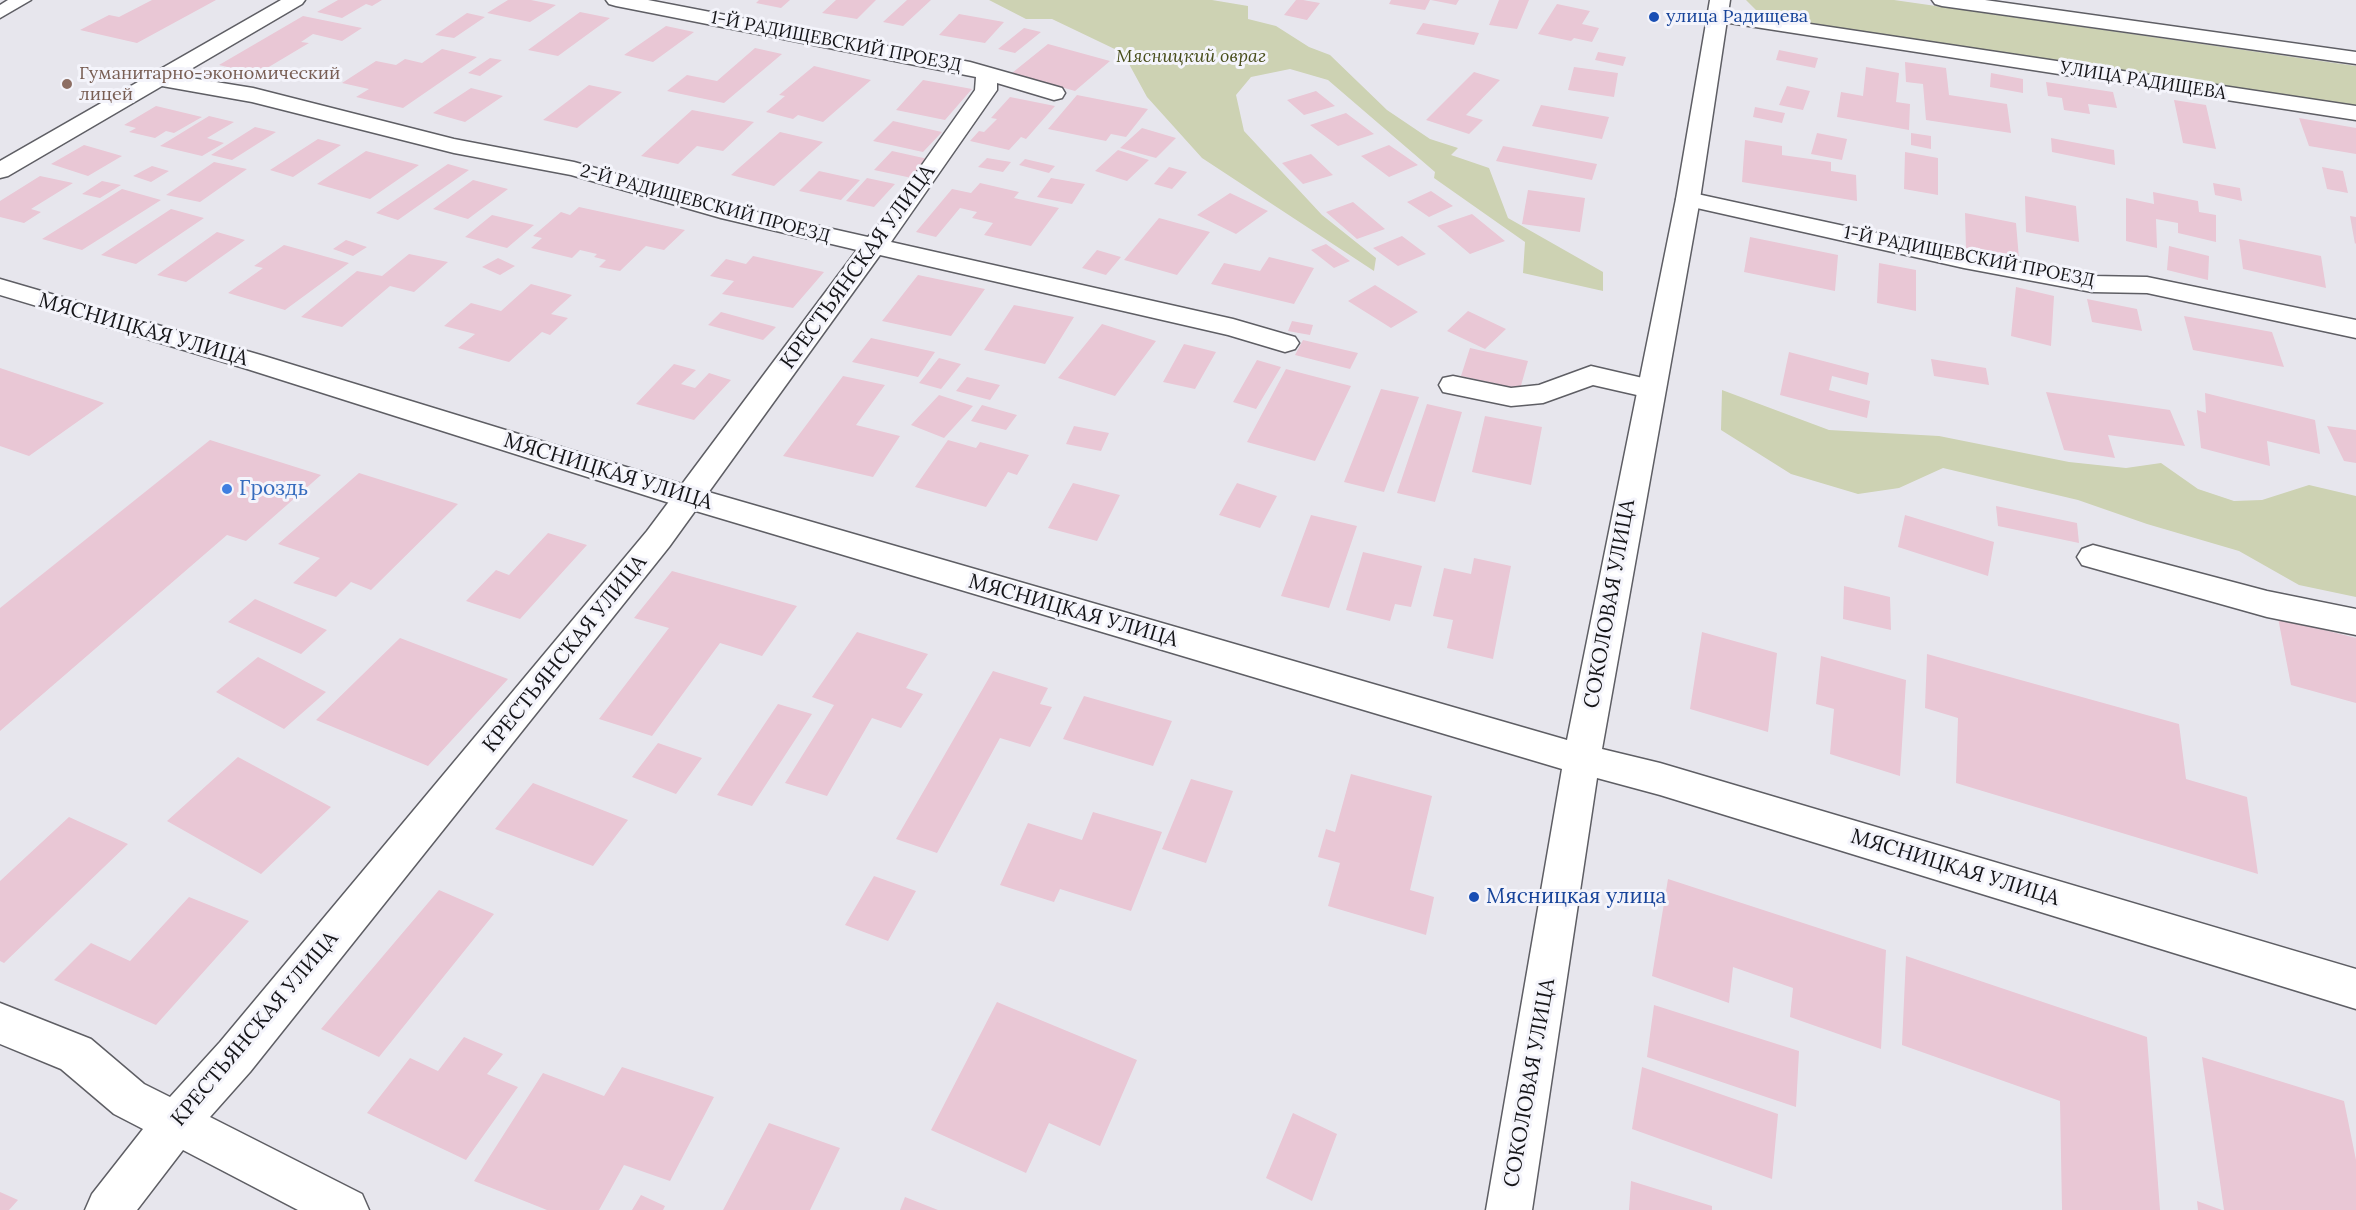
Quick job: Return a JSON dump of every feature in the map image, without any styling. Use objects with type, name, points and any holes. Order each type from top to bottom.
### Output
[{"type":"street","points":[[0,171],[295,0]]},
{"type":"street","name":"1-Й РАДИЩЕВСКИЙ ПРОЕЗД","points":[[616,0],[970,68],[1054,93]]},
{"type":"street","points":[[1942,0],[2356,58]]},
{"type":"street","name":"УЛИЦА РАДИЩЕВА","points":[[1718,8],[2356,113]]},
{"type":"street","name":"СОКОЛОВАЯ УЛИЦА","points":[[1509,1210],[1583,759],[1650,389],[1688,199],[1718,8]]},
{"type":"street","name":"КРЕСТЬЯНСКАЯ УЛИЦА","points":[[108,1210],[175,1124],[235,1057],[690,498],[872,247],[892,225],[986,90],[987,74]]},
{"type":"street","name":"2-Й РАДИЩЕВСКИЙ ПРОЕЗД","points":[[158,78],[252,95],[453,146],[574,169],[730,213],[1233,328],[1286,343]]},
{"type":"street","name":"1-Й РАДИЩЕВСКИЙ ПРОЕЗД","points":[[1688,199],[1986,264],[2092,284],[2146,285],[2181,291],[2356,329]]},
{"type":"street","name":"МЯСНИЦКАЯ УЛИЦА","points":[[0,287],[254,362],[690,498],[1491,735],[1660,779],[2356,989]]},
{"type":"street","points":[[1453,385],[1511,397],[1543,394],[1591,375],[1650,389]]},
{"type":"street","points":[[2093,556],[2267,604],[2356,622]]},
{"type":"street","points":[[0,1023],[76,1054],[129,1100],[175,1124],[219,1143],[346,1210]]},
{"type":"lane","points":[[0,12],[22,0]]},
{"type":"green space","name":"Мясницкий овраг","points":[[989,0],[1212,0],[1248,6],[1248,19],[1276,26],[1309,47],[1330,55],[1387,110],[1430,139],[1458,148],[1451,155],[1489,168],[1508,218],[1603,272],[1603,291],[1523,273],[1525,242],[1434,178],[1435,172],[1328,80],[1290,69],[1251,77],[1236,95],[1244,131],[1322,215],[1376,258],[1374,271],[1202,158],[1147,97],[1123,53],[1052,19],[1026,19]]},
{"type":"green space","points":[[1746,0],[1894,0],[2356,66],[2356,106],[1781,19],[1759,13]]},
{"type":"green space","points":[[1722,390],[1829,430],[1939,436],[2069,462],[2126,468],[2161,463],[2198,489],[2234,501],[2262,500],[2309,485],[2356,496],[2356,597],[2299,585],[2239,551],[2147,524],[2078,500],[1943,468],[1899,488],[1858,494],[1791,474],[1721,430]]},
{"type":"building","points":[[152,0],[216,0],[137,43],[80,30],[109,15],[119,17]]},
{"type":"building","points":[[338,0],[382,0],[372,6],[366,4],[342,18],[317,12]]},
{"type":"building","points":[[508,0],[531,0],[556,5],[530,22],[487,13]]},
{"type":"building","points":[[759,0],[790,0],[781,8],[756,3]]},
{"type":"building","points":[[836,0],[876,0],[857,19],[822,13]]},
{"type":"building","points":[[907,0],[931,0],[903,26],[883,22]]},
{"type":"building","points":[[1296,0],[1320,3],[1307,20],[1284,15]]},
{"type":"building","points":[[1391,0],[1430,0],[1425,10],[1389,4]]},
{"type":"building","points":[[1431,0],[1459,0],[1456,5]]},
{"type":"building","points":[[1499,0],[1529,0],[1517,29],[1489,25]]},
{"type":"building","points":[[1557,4],[1590,11],[1582,24],[1599,28],[1592,42],[1574,38],[1571,41],[1538,34]]},
{"type":"building","points":[[580,12],[610,18],[558,56],[528,50]]},
{"type":"building","points":[[467,13],[485,17],[454,38],[435,35]]},
{"type":"building","points":[[959,14],[1004,22],[985,43],[939,35]]},
{"type":"building","points":[[303,16],[362,28],[342,41],[313,34],[301,42],[309,43],[257,74],[219,65]]},
{"type":"building","points":[[1423,23],[1479,33],[1474,45],[1416,34]]},
{"type":"building","points":[[666,26],[694,32],[653,62],[624,55]]},
{"type":"building","points":[[1024,28],[1041,32],[1015,53],[998,49]]},
{"type":"building","points":[[1048,44],[1110,61],[1075,91],[1012,73]]},
{"type":"building","points":[[755,48],[782,54],[724,103],[667,91],[687,75],[717,81]]},
{"type":"building","points":[[442,49],[477,57],[403,108],[356,97],[369,89],[342,83],[376,61],[396,65],[405,59],[422,63]]},
{"type":"building","points":[[1779,50],[1818,58],[1815,68],[1776,60]]},
{"type":"building","points":[[1598,52],[1626,57],[1623,66],[1595,60]]},
{"type":"building","points":[[490,58],[502,60],[480,76],[468,73]]},
{"type":"building","points":[[1905,62],[1946,68],[1949,95],[2007,104],[2011,133],[1926,120],[1923,84],[1906,82]]},
{"type":"building","points":[[814,66],[871,80],[823,122],[798,115],[793,119],[766,112],[785,96],[779,95]]},
{"type":"building","points":[[1574,67],[1618,73],[1614,97],[1568,90]]},
{"type":"building","points":[[1866,67],[1899,73],[1896,102],[1910,104],[1909,130],[1837,117],[1841,92],[1863,96]]},
{"type":"building","points":[[1474,72],[1500,80],[1466,115],[1483,120],[1469,134],[1426,120]]},
{"type":"building","points":[[1991,73],[2023,79],[2023,93],[1990,87]]},
{"type":"building","points":[[923,80],[972,89],[945,120],[896,110]]},
{"type":"building","points":[[2046,82],[2113,92],[2117,108],[2088,104],[2090,114],[2064,110],[2062,98],[2048,96]]},
{"type":"building","points":[[589,85],[622,92],[577,128],[543,120]]},
{"type":"building","points":[[1787,86],[1810,91],[1803,110],[1779,105]]},
{"type":"building","points":[[471,88],[503,96],[465,122],[433,113]]},
{"type":"building","points":[[1316,91],[1335,106],[1304,115],[1287,100]]},
{"type":"building","points":[[1077,95],[1148,109],[1126,137],[1111,134],[1106,141],[1048,129]]},
{"type":"building","points":[[1010,97],[1055,106],[1026,139],[1021,137],[1009,150],[970,141],[979,131],[984,132],[997,119],[991,118]]},
{"type":"building","points":[[2174,100],[2206,105],[2216,149],[2183,143]]},
{"type":"building","points":[[1541,105],[1609,117],[1602,139],[1532,126]]},
{"type":"building","points":[[156,106],[202,117],[174,133],[166,131],[155,138],[129,132],[136,128],[124,125]]},
{"type":"building","points":[[1755,107],[1785,113],[1782,123],[1753,117]]},
{"type":"building","points":[[692,110],[754,122],[723,151],[697,146],[678,164],[641,156]]},
{"type":"building","points":[[1346,113],[1374,134],[1338,146],[1310,125]]},
{"type":"building","points":[[209,116],[234,122],[207,138],[224,143],[202,156],[160,146]]},
{"type":"building","points":[[2299,118],[2356,128],[2356,154],[2309,146]]},
{"type":"building","points":[[893,121],[942,132],[923,152],[873,141]]},
{"type":"building","points":[[255,127],[276,132],[232,160],[211,155]]},
{"type":"building","points":[[1142,128],[1176,138],[1156,158],[1120,148]]},
{"type":"building","points":[[780,132],[823,142],[774,186],[731,175]]},
{"type":"building","points":[[1817,133],[1847,139],[1842,160],[1811,154]]},
{"type":"building","points":[[1911,133],[1931,136],[1931,149],[1911,145]]},
{"type":"building","points":[[2051,138],[2114,150],[2115,165],[2052,152]]},
{"type":"building","points":[[318,139],[341,145],[293,177],[270,170]]},
{"type":"building","points":[[1745,140],[1782,146],[1782,155],[1831,162],[1831,171],[1856,175],[1857,201],[1742,182]]},
{"type":"building","points":[[84,145],[122,156],[88,176],[51,164]]},
{"type":"building","points":[[1389,145],[1418,165],[1389,177],[1361,156]]},
{"type":"building","points":[[1503,146],[1597,164],[1592,180],[1496,161]]},
{"type":"building","points":[[1118,150],[1149,160],[1127,181],[1095,171]]},
{"type":"building","points":[[366,151],[419,165],[370,199],[317,184]]},
{"type":"building","points":[[892,151],[928,159],[912,178],[874,170]]},
{"type":"building","points":[[1905,152],[1938,158],[1938,195],[1904,189]]},
{"type":"building","points":[[1311,154],[1333,175],[1303,184],[1282,163]]},
{"type":"building","points":[[987,158],[1011,162],[1003,172],[978,167]]},
{"type":"building","points":[[1025,159],[1055,166],[1049,173],[1019,165]]},
{"type":"building","points":[[214,162],[247,169],[200,202],[166,195]]},
{"type":"building","points":[[448,164],[469,170],[398,220],[376,213]]},
{"type":"building","points":[[152,166],[169,171],[151,182],[133,176]]},
{"type":"building","points":[[1169,167],[1187,172],[1172,189],[1154,184]]},
{"type":"building","points":[[2322,167],[2343,171],[2348,193],[2327,189]]},
{"type":"building","points":[[819,171],[860,180],[841,200],[799,191]]},
{"type":"building","points":[[40,176],[73,183],[31,209],[41,212],[24,223],[0,217],[0,201]]},
{"type":"building","points":[[867,178],[895,184],[874,207],[846,201]]},
{"type":"building","points":[[1051,178],[1085,184],[1072,204],[1037,197]]},
{"type":"building","points":[[473,180],[508,189],[468,219],[433,209]]},
{"type":"building","points":[[102,181],[121,185],[100,198],[82,194]]},
{"type":"building","points":[[980,183],[1019,192],[1014,198],[1059,208],[1031,246],[984,235],[993,223],[972,218],[977,212],[960,208],[936,237],[916,232],[952,189],[971,193]]},
{"type":"building","points":[[2213,183],[2240,188],[2242,201],[2215,195]]},
{"type":"building","points":[[122,189],[161,200],[82,250],[42,239]]},
{"type":"building","points":[[1528,190],[1585,198],[1580,232],[1522,224]]},
{"type":"building","points":[[1431,191],[1453,206],[1429,217],[1407,202]]},
{"type":"building","points":[[2153,192],[2198,201],[2199,212],[2216,215],[2216,242],[2178,233],[2178,223],[2156,219],[2157,248],[2126,241],[2126,198],[2154,204]]},
{"type":"building","points":[[1230,193],[1268,211],[1236,234],[1197,215]]},
{"type":"building","points":[[2025,196],[2076,206],[2079,242],[2026,232]]},
{"type":"building","points":[[1353,202],[1385,229],[1357,239],[1326,212]]},
{"type":"building","points":[[579,207],[685,230],[664,250],[646,246],[620,271],[599,267],[606,260],[594,257],[597,254],[580,250],[572,258],[531,248],[542,238],[533,236],[561,212],[570,215]]},
{"type":"building","points":[[171,209],[204,218],[136,264],[101,255]]},
{"type":"building","points":[[1965,213],[2016,223],[2019,259],[1966,249]]},
{"type":"building","points":[[1472,214],[1505,241],[1470,254],[1437,226]]},
{"type":"building","points":[[492,215],[534,225],[507,248],[465,237]]},
{"type":"building","points":[[2350,216],[2356,217],[2355,244]]},
{"type":"building","points":[[1159,218],[1210,232],[1177,275],[1124,260]]},
{"type":"building","points":[[217,232],[245,240],[186,282],[157,275]]},
{"type":"building","points":[[1402,236],[1426,254],[1398,266],[1373,248]]},
{"type":"building","points":[[1750,237],[1838,255],[1835,291],[1744,272]]},
{"type":"building","points":[[2239,239],[2321,256],[2326,288],[2243,269]]},
{"type":"building","points":[[346,240],[367,247],[353,256],[333,249]]},
{"type":"building","points":[[1326,244],[1350,261],[1334,268],[1311,250]]},
{"type":"building","points":[[284,245],[349,263],[285,310],[228,293],[263,268],[254,266]]},
{"type":"building","points":[[2169,246],[2209,256],[2208,280],[2167,270]]},
{"type":"building","points":[[1097,250],[1121,257],[1106,275],[1082,268]]},
{"type":"building","points":[[409,254],[448,262],[414,292],[390,286],[342,327],[301,317],[357,271],[382,276]]},
{"type":"building","points":[[753,256],[824,272],[793,308],[722,294],[734,281],[710,276],[726,259],[746,264]]},
{"type":"building","points":[[1269,257],[1314,268],[1294,304],[1211,284],[1224,263],[1260,271]]},
{"type":"building","points":[[498,258],[515,266],[500,275],[482,267]]},
{"type":"building","points":[[1879,263],[1916,270],[1916,311],[1877,303]]},
{"type":"building","points":[[918,275],[985,289],[951,336],[882,321]]},
{"type":"building","points":[[531,284],[572,295],[551,314],[568,318],[550,335],[542,332],[509,362],[458,348],[475,334],[444,326],[471,303],[501,311]]},
{"type":"building","points":[[1375,285],[1418,312],[1391,328],[1348,301]]},
{"type":"building","points":[[2016,287],[2054,296],[2051,346],[2011,336]]},
{"type":"building","points":[[2087,299],[2137,309],[2142,331],[2092,322]]},
{"type":"building","points":[[1014,305],[1074,317],[1045,364],[984,350]]},
{"type":"building","points":[[1468,311],[1506,329],[1485,349],[1447,331]]},
{"type":"building","points":[[721,312],[776,327],[763,340],[708,325]]},
{"type":"building","points":[[2184,316],[2272,332],[2284,367],[2193,350]]},
{"type":"building","points":[[1292,321],[1313,325],[1310,335],[1288,331]]},
{"type":"building","points":[[1102,324],[1156,341],[1115,396],[1058,378]]},
{"type":"building","points":[[871,338],[935,352],[918,377],[852,362]]},
{"type":"building","points":[[1303,340],[1358,353],[1350,369],[1295,355]]},
{"type":"building","points":[[1184,344],[1216,352],[1195,389],[1163,382]]},
{"type":"building","points":[[1470,348],[1528,361],[1520,389],[1461,376]]},
{"type":"building","points":[[1789,352],[1869,373],[1867,385],[1832,376],[1829,390],[1870,401],[1867,418],[1780,395]]},
{"type":"building","points":[[939,358],[961,364],[941,389],[919,383]]},
{"type":"building","points":[[1931,359],[1986,368],[1989,385],[1934,376]]},
{"type":"building","points":[[1257,360],[1281,367],[1256,409],[1233,402]]},
{"type":"building","points":[[674,364],[696,370],[681,384],[695,388],[709,373],[731,380],[694,420],[636,404]]},
{"type":"building","points":[[0,368],[104,403],[29,456],[0,446]]},
{"type":"building","points":[[1286,369],[1351,386],[1315,461],[1247,442]]},
{"type":"building","points":[[843,376],[885,385],[856,425],[900,436],[873,477],[783,456]]},
{"type":"building","points":[[967,377],[1000,385],[990,400],[956,391]]},
{"type":"building","points":[[1381,389],[1419,397],[1384,492],[1344,482]]},
{"type":"building","points":[[2046,392],[2170,410],[2185,446],[2108,435],[2115,458],[2064,450]]},
{"type":"building","points":[[2205,393],[2315,420],[2320,454],[2267,441],[2270,466],[2201,448],[2197,410],[2206,413]]},
{"type":"building","points":[[939,395],[973,406],[944,438],[911,425]]},
{"type":"building","points":[[1427,404],[1462,412],[1435,502],[1397,493]]},
{"type":"building","points":[[982,405],[1017,415],[1006,430],[971,421]]},
{"type":"building","points":[[1485,416],[1542,427],[1531,485],[1472,472]]},
{"type":"building","points":[[1074,426],[1109,433],[1101,451],[1066,444]]},
{"type":"building","points":[[2327,426],[2356,430],[2356,463],[2344,461]]},
{"type":"building","points":[[210,440],[321,475],[246,541],[227,535],[0,731],[0,608]]},
{"type":"building","points":[[948,440],[976,448],[980,442],[1029,455],[1017,475],[1008,472],[986,507],[915,487]]},
{"type":"building","points":[[359,473],[458,504],[371,590],[351,582],[336,597],[293,583],[320,558],[278,544]]},
{"type":"building","points":[[1073,483],[1120,495],[1097,541],[1048,528]]},
{"type":"building","points":[[1237,483],[1277,496],[1260,528],[1219,515]]},
{"type":"building","points":[[1996,506],[2077,523],[2079,543],[1998,526]]},
{"type":"building","points":[[1311,515],[1357,526],[1329,608],[1281,596]]},
{"type":"building","points":[[1905,515],[1994,542],[1988,576],[1898,547]]},
{"type":"building","points":[[548,533],[587,545],[520,619],[466,601],[496,570],[509,575]]},
{"type":"building","points":[[1363,552],[1422,566],[1411,607],[1395,604],[1390,621],[1346,610]]},
{"type":"building","points":[[1474,558],[1511,566],[1493,659],[1447,648],[1453,620],[1433,616],[1444,568],[1471,574]]},
{"type":"building","points":[[672,571],[797,606],[762,656],[720,643],[652,736],[599,719],[669,628],[634,618]]},
{"type":"building","points":[[1844,586],[1890,597],[1891,630],[1843,619]]},
{"type":"building","points":[[255,599],[327,630],[301,654],[228,622]]},
{"type":"building","points":[[2278,618],[2356,638],[2356,703],[2291,685]]},
{"type":"building","points":[[857,632],[928,654],[906,688],[923,694],[901,728],[872,718],[827,796],[785,783],[834,705],[812,697]]},
{"type":"building","points":[[1702,632],[1777,653],[1768,732],[1690,709]]},
{"type":"building","points":[[400,638],[508,679],[428,766],[316,720]]},
{"type":"building","points":[[1927,654],[2179,724],[2186,779],[2247,797],[2258,874],[1956,783],[1958,718],[1925,708]]},
{"type":"building","points":[[1821,656],[1906,680],[1900,776],[1830,754],[1834,709],[1816,704]]},
{"type":"building","points":[[258,657],[326,692],[284,729],[216,692]]},
{"type":"building","points":[[993,671],[1048,688],[1040,704],[1052,707],[1030,747],[1000,738],[937,853],[896,839]]},
{"type":"building","points":[[1084,696],[1172,721],[1153,766],[1063,739]]},
{"type":"building","points":[[778,704],[812,714],[752,806],[717,795]]},
{"type":"building","points":[[658,743],[702,758],[676,794],[632,777]]},
{"type":"building","points":[[238,757],[331,807],[261,874],[167,821]]},
{"type":"building","points":[[1351,774],[1432,796],[1410,890],[1434,897],[1426,935],[1328,906],[1340,863],[1318,857],[1326,829],[1335,832]]},
{"type":"building","points":[[1191,779],[1233,791],[1206,863],[1162,849]]},
{"type":"building","points":[[533,783],[628,820],[593,866],[495,829]]},
{"type":"building","points":[[1093,812],[1162,832],[1131,911],[1060,889],[1054,902],[1000,885],[1028,823],[1082,840]]},
{"type":"building","points":[[69,817],[128,844],[4,963],[0,961],[0,881]]},
{"type":"building","points":[[874,876],[916,891],[888,941],[845,925]]},
{"type":"building","points":[[1668,879],[1886,950],[1881,1049],[1790,1017],[1793,988],[1733,967],[1729,1003],[1652,976]]},
{"type":"building","points":[[439,890],[494,914],[379,1057],[321,1029]]},
{"type":"building","points":[[189,897],[249,921],[156,1025],[54,980],[91,943],[130,961]]},
{"type":"building","points":[[1906,956],[2147,1037],[2160,1210],[2062,1210],[2060,1101],[1902,1045]]},
{"type":"building","points":[[997,1002],[1137,1060],[1100,1146],[1049,1123],[1026,1173],[931,1130]]},
{"type":"building","points":[[1654,1005],[1799,1051],[1796,1107],[1647,1057]]},
{"type":"building","points":[[464,1037],[503,1054],[487,1074],[518,1087],[466,1160],[367,1113],[410,1058],[438,1071]]},
{"type":"building","points":[[2202,1057],[2344,1101],[2356,1160],[2356,1210],[2224,1210]]},
{"type":"building","points":[[622,1067],[714,1097],[670,1181],[624,1165],[599,1210],[547,1210],[474,1181],[543,1073],[604,1096]]},
{"type":"building","points":[[1642,1067],[1778,1114],[1772,1179],[1632,1129]]},
{"type":"building","points":[[1293,1113],[1337,1134],[1312,1201],[1266,1178]]},
{"type":"building","points":[[769,1123],[840,1148],[810,1210],[723,1210]]},
{"type":"building","points":[[1631,1181],[1712,1206],[1712,1210],[1629,1210]]},
{"type":"building","points":[[0,1192],[18,1200],[9,1210],[0,1210]]},
{"type":"building","points":[[641,1195],[665,1206],[663,1210],[632,1210]]},
{"type":"building","points":[[905,1197],[938,1210],[900,1210]]},
{"type":"building","points":[[2197,1201],[2222,1210],[2198,1210]]},
{"type":"place","name":"улица Радищева","points":[[1654,17]]},
{"type":"place","name":"Гуманитарно-экономический лицей","points":[[67,84]]},
{"type":"place","name":"Гроздь","points":[[227,489]]},
{"type":"place","name":"Мясницкая улица","points":[[1474,897]]}]
